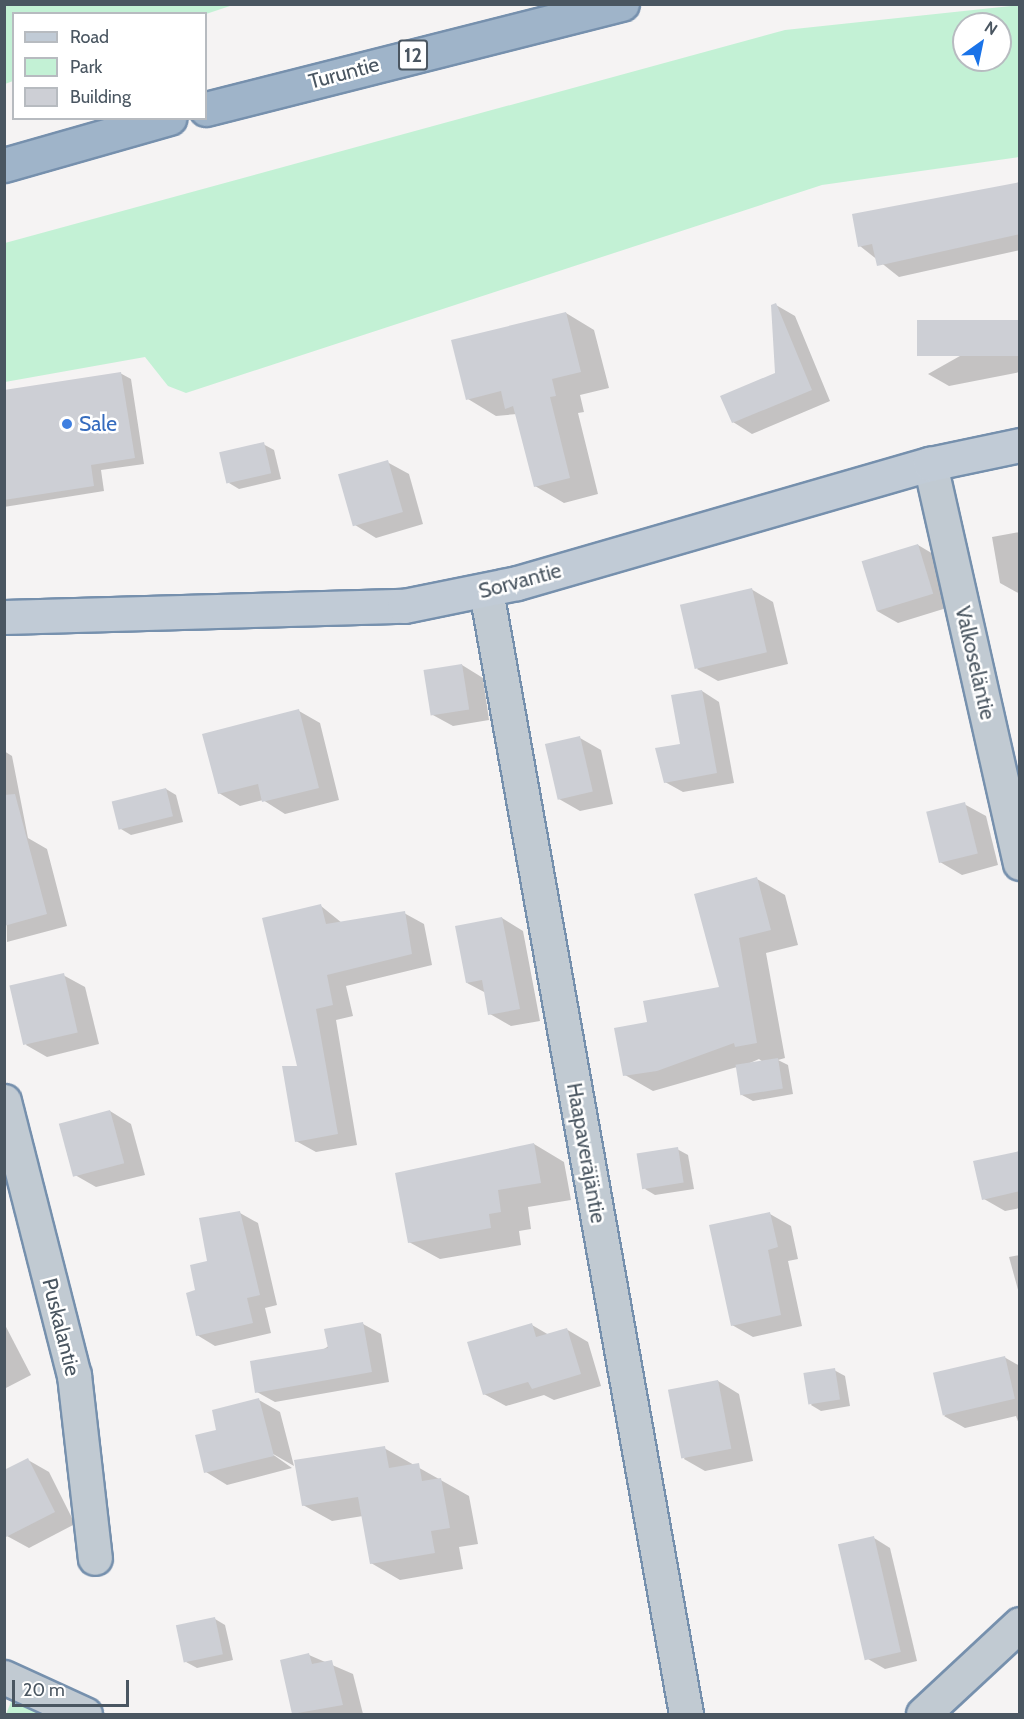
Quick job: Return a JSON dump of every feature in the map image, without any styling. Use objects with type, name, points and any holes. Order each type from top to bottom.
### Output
[{"type":"highway","name":"Turuntie","points":[[207,109],[622,4]]},
{"type":"highway","points":[[4,165],[162,120]]},
{"type":"main road","name":"Sorvantie","points":[[4,617],[332,611],[486,591],[930,464],[1020,445]]},
{"type":"street","name":"Valkoseläntie","points":[[930,464],[1020,862]]},
{"type":"street","name":"Haapaveräjäntie","points":[[486,591],[686,1714]]},
{"type":"street","name":"Puskalantie","points":[[4,1101],[74,1375],[95,1558]]},
{"type":"street","points":[[923,1714],[1020,1624]]},
{"type":"street","points":[[4,1677],[85,1714]]},
{"type":"green space","points":[[5,4],[233,5],[207,14],[12,12],[12,81],[5,84]]},
{"type":"green space","points":[[1020,5],[1019,157],[822,185],[186,393],[168,386],[145,357],[5,382],[5,243],[785,30],[952,12],[952,72],[1012,72],[1012,12],[954,12]]},
{"type":"green space","points":[[19,1683],[85,1714],[6,1714]]},
{"type":"building","points":[[1020,182],[1020,234],[877,266],[872,244],[858,247],[852,214]]},
{"type":"building","points":[[776,303],[812,390],[732,423],[720,396],[775,373],[771,305]]},
{"type":"building","points":[[566,312],[581,372],[552,379],[556,396],[550,397],[570,478],[534,487],[513,406],[505,409],[501,391],[466,400],[451,340]]},
{"type":"building","points":[[917,320],[1020,320],[1020,356],[917,356]]},
{"type":"building","name":"Sale","points":[[121,372],[135,458],[91,465],[94,486],[4,500],[4,390]]},
{"type":"building","points":[[264,442],[271,473],[226,484],[219,452]]},
{"type":"building","points":[[388,460],[403,512],[353,526],[338,474]]},
{"type":"building","points":[[918,544],[933,594],[877,611],[862,561]]},
{"type":"building","points":[[752,588],[767,652],[695,669],[680,605]]},
{"type":"building","points":[[462,664],[469,709],[431,716],[423,670]]},
{"type":"building","points":[[702,690],[717,773],[664,783],[655,748],[680,744],[671,695]]},
{"type":"building","points":[[299,709],[319,788],[262,802],[258,784],[218,794],[202,734]]},
{"type":"building","points":[[580,736],[593,792],[558,800],[545,744]]},
{"type":"building","points":[[166,788],[173,816],[119,830],[112,802]]},
{"type":"building","points":[[15,794],[47,914],[4,926],[4,795]]},
{"type":"building","points":[[965,802],[978,853],[939,863],[926,812]]},
{"type":"building","points":[[757,877],[771,930],[739,938],[757,1043],[735,1047],[734,1043],[657,1071],[623,1076],[614,1028],[647,1022],[643,1001],[719,987],[694,894]]},
{"type":"building","points":[[321,904],[326,924],[405,911],[412,954],[327,975],[333,1005],[316,1009],[338,1134],[295,1142],[282,1066],[297,1066],[262,918]]},
{"type":"building","points":[[502,917],[520,1009],[488,1015],[482,980],[466,983],[455,926]]},
{"type":"building","points":[[64,973],[78,1032],[23,1045],[9,986]]},
{"type":"building","points":[[778,1058],[783,1089],[740,1095],[736,1065]]},
{"type":"building","points":[[110,1110],[124,1163],[73,1177],[59,1124]]},
{"type":"building","points":[[534,1143],[541,1183],[498,1190],[501,1212],[489,1214],[491,1228],[408,1243],[395,1173]]},
{"type":"building","points":[[678,1147],[684,1183],[642,1189],[637,1154]]},
{"type":"building","points":[[1020,1151],[1020,1191],[982,1200],[973,1161]]},
{"type":"building","points":[[240,1211],[260,1295],[247,1298],[253,1323],[196,1336],[186,1293],[195,1290],[190,1265],[207,1261],[199,1218]]},
{"type":"building","points":[[770,1212],[778,1247],[768,1250],[781,1315],[731,1326],[709,1225]]},
{"type":"building","points":[[363,1322],[372,1372],[255,1393],[250,1361],[328,1348],[324,1329]]},
{"type":"building","points":[[532,1323],[536,1337],[567,1328],[581,1374],[532,1389],[528,1382],[483,1395],[467,1342]]},
{"type":"building","points":[[1005,1356],[1015,1399],[943,1416],[933,1373]]},
{"type":"building","points":[[835,1368],[840,1400],[808,1405],[803,1373]]},
{"type":"building","points":[[718,1380],[731,1449],[681,1458],[668,1390]]},
{"type":"building","points":[[259,1398],[274,1456],[204,1473],[195,1435],[216,1430],[212,1410]]},
{"type":"building","points":[[385,1446],[389,1468],[419,1463],[422,1481],[441,1478],[450,1528],[431,1531],[435,1553],[370,1564],[358,1497],[302,1506],[294,1460]]},
{"type":"building","points":[[28,1458],[55,1512],[4,1538],[4,1470]]},
{"type":"building","points":[[874,1536],[901,1652],[865,1660],[838,1544]]},
{"type":"building","points":[[215,1617],[223,1654],[184,1662],[176,1625]]},
{"type":"building","points":[[309,1653],[312,1664],[332,1660],[343,1705],[292,1714],[280,1660]]},
{"type":"place","name":"Sale","points":[[67,424]]}]
